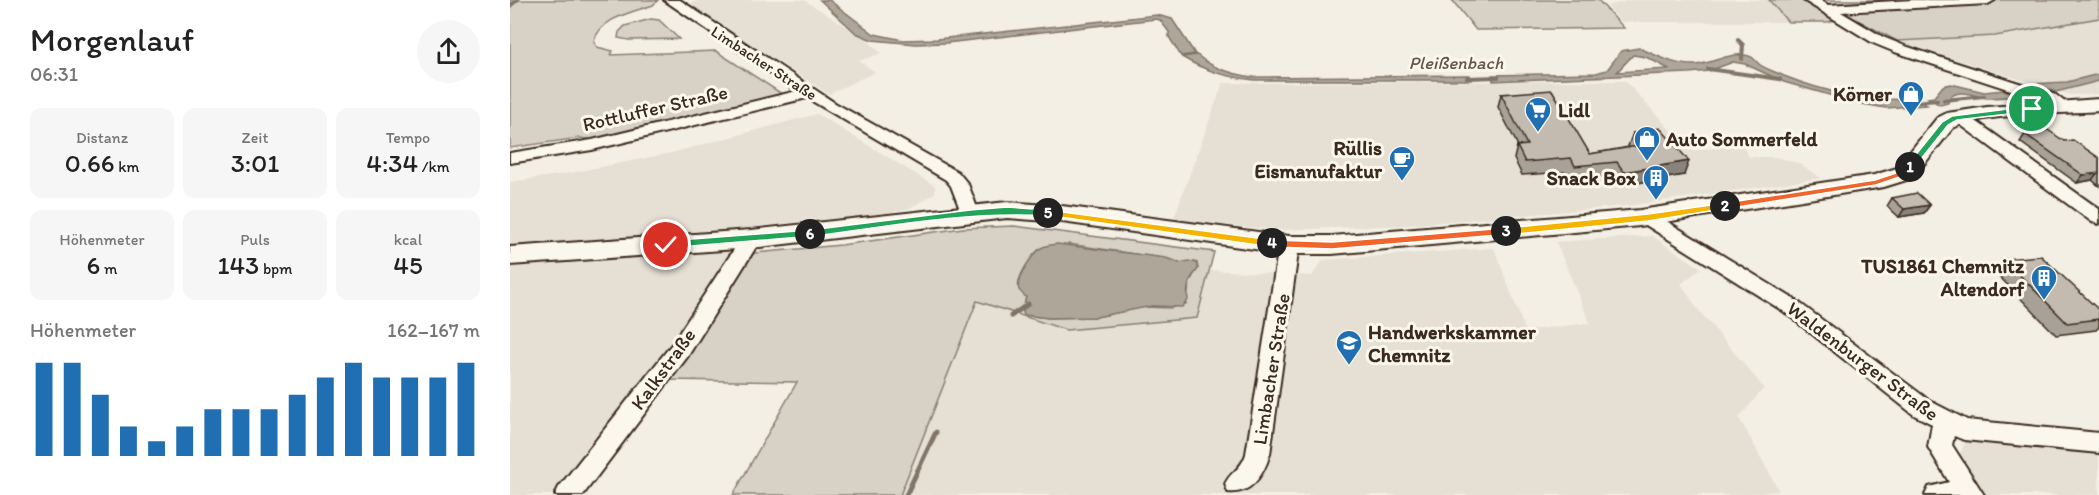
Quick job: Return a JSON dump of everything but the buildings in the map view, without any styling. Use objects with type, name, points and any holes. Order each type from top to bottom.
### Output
[{"type":"main road","points":[[510,256],[752,239],[1007,210],[1062,214],[1289,245],[1332,245],[1468,235],[1648,218],[1892,178],[1905,172],[1945,123],[1960,117],[2056,102],[2099,105]]},
{"type":"street","name":"Limbacher Straße","points":[[671,0],[809,93],[952,176],[959,184],[970,213]]},
{"type":"street","points":[[1809,0],[1878,40],[2056,102]]},
{"type":"street","points":[[1825,9],[1988,0]]},
{"type":"street","name":"Rottluffer Straße","points":[[510,158],[592,145],[809,93]]},
{"type":"street","points":[[1960,117],[2099,218]]},
{"type":"street","name":"Waldenburger Straße","points":[[1648,218],[1790,306],[1922,408],[1944,421],[1964,430],[2099,443]]},
{"type":"street","name":"Kalkstraße","points":[[568,495],[680,350],[752,239]]},
{"type":"street","name":"Limbacher Straße","points":[[1237,484],[1252,473],[1258,454],[1289,245]]},
{"type":"street","points":[[1938,495],[1969,493],[1940,447],[1944,421]]},
{"type":"shaded area","points":[[510,0],[658,0],[653,5],[618,17],[603,27],[594,42],[597,47],[613,51],[611,55],[716,51],[785,96],[597,140],[579,138],[510,148]]},
{"type":"shaded area","points":[[699,0],[804,0],[866,39],[881,53],[859,61],[875,72],[829,94],[688,5]]},
{"type":"shaded area","points":[[820,0],[829,0],[874,34],[903,40],[937,39],[1157,15],[1172,19],[1195,54],[1181,56],[1169,37],[1169,32],[1160,20],[1156,19],[946,43],[916,44],[872,40],[856,33]]},
{"type":"shaded area","points":[[1452,0],[1598,0],[1624,28],[1476,30]]},
{"type":"shaded area","points":[[1631,0],[1769,0],[1788,22],[1621,22],[1607,6]]},
{"type":"shaded area","points":[[1769,0],[2099,0],[2099,18],[1995,36],[1897,41],[1850,16],[1827,22],[1788,22]]},
{"type":"shaded area","points":[[2099,18],[2099,94],[2070,95],[1897,41],[1995,36]]},
{"type":"shaded area","points":[[651,19],[659,20],[679,39],[629,40],[618,38],[619,32],[625,26]]},
{"type":"shaded area","points":[[1639,48],[1667,60],[1688,65],[1703,64],[1736,55],[1749,56],[1767,69],[1816,87],[1866,98],[1917,99],[1927,105],[1886,108],[1861,104],[1784,82],[1745,64],[1733,62],[1709,71],[1689,73],[1493,81],[1492,75],[1596,73],[1607,70],[1621,51]],"holes":[[[1633,55],[1646,57],[1669,69],[1617,72]]]},
{"type":"shaded area","points":[[1197,55],[1222,70],[1251,77],[1469,75],[1471,80],[1254,80],[1216,73],[1182,57]]},
{"type":"shaded area","points":[[2099,74],[2099,81],[2056,92],[2031,84],[2067,82]]},
{"type":"shaded area","points":[[1625,81],[1690,151],[1742,145],[1749,157],[1776,157],[1798,163],[1821,178],[1627,206],[1407,225],[1280,230],[1173,220],[1223,83]]},
{"type":"shaded area","points":[[1951,84],[1984,92],[2004,90],[2020,95],[1984,98],[1959,93],[1949,98],[1948,103],[1940,105],[1928,98],[1934,97],[1943,86]]},
{"type":"shaded area","points":[[817,114],[935,186],[935,193],[910,208],[887,213],[760,226],[680,350],[568,495],[510,495],[510,182],[571,173],[671,153]]},
{"type":"shaded area","points":[[1014,226],[1214,252],[1197,318],[1066,330],[977,301],[900,495],[733,495],[797,382],[666,380],[754,253],[841,245],[963,228]],"holes":[[[1069,244],[1173,260],[1179,263],[1196,262],[1198,269],[1190,282],[1186,304],[1170,308],[1143,307],[1096,317],[1049,318],[1024,315],[1026,297],[1019,285],[1023,273]]]},
{"type":"shaded area","name":"Handwerkskammer Chemnitz","points":[[1652,236],[1701,268],[1681,284],[1697,308],[1764,388],[1739,418],[1779,491],[1738,495],[900,495],[977,301],[1066,330],[1196,318],[1209,270],[1312,276],[1323,260],[1494,248],[1525,330],[1530,330],[1590,323],[1556,242]]},
{"type":"shaded area","points":[[1057,244],[1166,258],[1179,263],[1189,261],[1197,263],[1198,269],[1190,280],[1187,291],[1188,300],[1182,307],[1152,306],[1096,317],[1049,318],[1024,315],[1026,297],[1019,290],[1018,285],[1022,273],[1039,250],[1045,246]]},
{"type":"shaded area","points":[[1966,441],[2099,451],[2099,495],[1986,495],[1958,458]]},
{"type":"waterway","points":[[510,6],[517,0]]},
{"type":"waterway","points":[[1738,40],[1743,45],[1742,59]]},
{"type":"waterway","points":[[1708,69],[1780,79]]},
{"type":"waterway","name":"Pleißenbach","points":[[1467,78],[1498,77]]},
{"type":"waterway","points":[[1944,100],[1984,96]]},
{"type":"waterway","name":"Pleißenbach","points":[[1916,102],[1937,100]]},
{"type":"waterway","points":[[1011,316],[1028,304]]},
{"type":"waterway","points":[[906,495],[936,432]]},
{"type":"place","name":"Körner","points":[[1911,117]]},
{"type":"place","name":"Lidl","points":[[1538,133]]},
{"type":"place","name":"Auto Sommerfeld","points":[[1647,162]]},
{"type":"place","name":"Rüllis Eismanufaktur","points":[[1402,182]]},
{"type":"place","name":"Snack Box","points":[[1656,201]]},
{"type":"place","name":"TUS1861 Chemnitz Altendorf","points":[[2044,301]]},
{"type":"place","name":"Handwerkskammer Chemnitz","points":[[1349,366]]},
{"type":"route","points":[[666,245],[836,231],[1007,210],[1062,214],[1289,245],[1332,245],[1468,235],[1648,218],[1892,178],[1905,172],[1945,123],[1955,118],[2032,109]]}]
